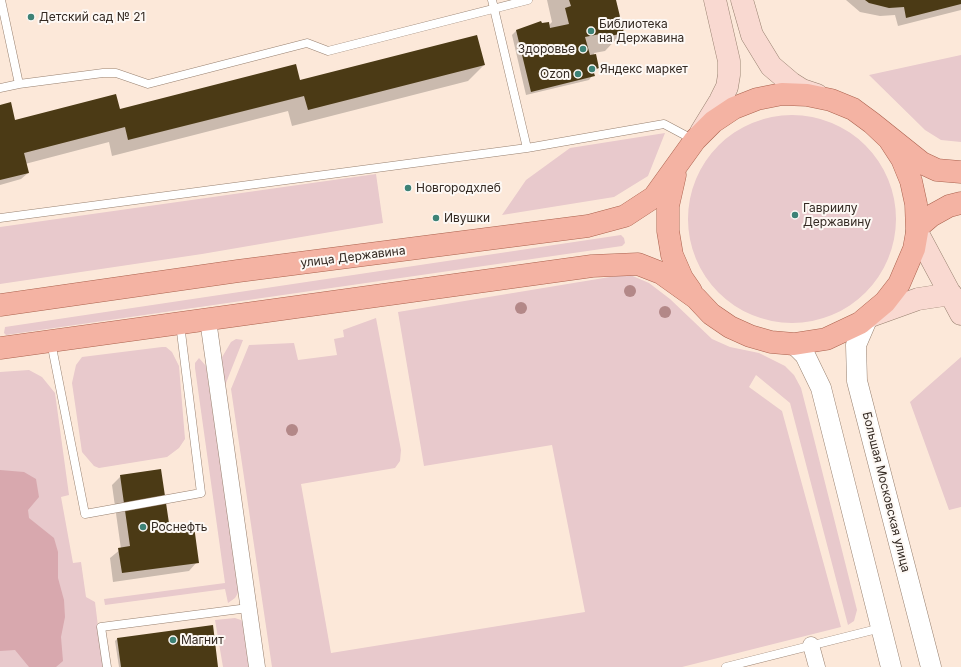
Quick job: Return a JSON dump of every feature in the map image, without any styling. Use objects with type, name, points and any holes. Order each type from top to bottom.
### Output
[{"type":"main road","points":[[695,140],[720,101],[727,87],[729,75],[729,61],[715,0]]},
{"type":"main road","points":[[742,0],[752,35],[771,66],[802,90],[831,100]]},
{"type":"main road","name":"улица Державина","points":[[0,305],[238,271],[588,226],[625,216],[654,197],[695,140],[718,119],[734,108],[757,99],[782,94],[807,95],[831,100],[853,109],[922,163],[937,170],[961,172]]},
{"type":"main road","name":"улица Державина","points":[[0,348],[592,266],[638,264],[661,273],[696,298],[717,318],[730,327],[750,336],[771,342],[794,344],[826,339],[845,331],[868,318],[885,302],[899,284],[909,263],[917,230],[916,204],[911,181],[905,166],[889,139],[872,123]]},
{"type":"main road","name":"улица Державина","points":[[682,160],[672,182],[668,206],[668,231],[675,261],[682,278],[696,298]]},
{"type":"main road","points":[[961,204],[949,206],[931,216],[917,230],[956,294],[961,314]]},
{"type":"main road","points":[[868,318],[918,299],[956,294]]},
{"type":"street","name":"Большая Московская улица","points":[[868,318],[856,345],[857,381],[931,667]]},
{"type":"street","points":[[208,320],[257,667]]},
{"type":"street","points":[[794,344],[805,355],[821,388],[891,667]]},
{"type":"street","points":[[811,645],[817,667]]},
{"type":"lane","points":[[1,0],[19,84]]},
{"type":"lane","points":[[492,0],[527,148]]},
{"type":"lane","points":[[0,88],[19,84],[103,73],[116,74],[148,84],[307,43],[328,51],[528,0]]},
{"type":"lane","points":[[0,218],[527,148],[664,124],[695,140]]},
{"type":"lane","points":[[51,342],[85,514],[201,493],[180,324]]},
{"type":"lane","points":[[107,667],[102,627],[248,608]]},
{"type":"lane","points":[[726,667],[881,628]]},
{"type":"shaded area","points":[[961,55],[961,142],[941,140],[925,130],[869,75]]},
{"type":"shaded area","points":[[792,115],[812,117],[832,123],[858,139],[872,153],[888,179],[894,199],[896,219],[894,239],[888,259],[872,285],[858,299],[832,315],[812,321],[792,323],[772,321],[752,315],[726,299],[712,285],[696,259],[690,239],[688,219],[690,199],[696,179],[712,153],[726,139],[752,123],[772,117]]},
{"type":"shaded area","points":[[665,133],[648,176],[614,197],[502,215],[526,180],[570,148]]},
{"type":"shaded area","points":[[376,174],[383,223],[202,254],[0,284],[0,227]]},
{"type":"shaded area","points":[[621,235],[624,238],[625,243],[622,246],[6,335],[4,333],[5,327]]},
{"type":"shaded area","points":[[628,274],[649,283],[670,299],[712,339],[730,347],[759,353],[785,366],[794,375],[801,388],[857,610],[854,621],[848,625],[790,403],[756,375],[749,387],[782,411],[841,627],[682,667],[272,667],[231,389],[249,345],[294,343],[298,360],[337,355],[334,339],[344,337],[343,330],[376,318],[401,450],[400,461],[395,468],[301,484],[331,653],[585,612],[552,445],[424,466],[398,312]]},
{"type":"shaded area","points":[[236,339],[243,340],[224,388],[221,359],[231,342]]},
{"type":"shaded area","points":[[166,347],[172,352],[179,366],[185,439],[179,448],[167,457],[99,468],[94,466],[82,452],[72,383],[76,365],[82,357]]},
{"type":"shaded area","points":[[961,357],[961,507],[949,510],[910,402]]},
{"type":"shaded area","points":[[199,358],[206,366],[239,586],[238,593],[235,598],[228,603],[225,589],[105,605],[104,599],[225,583],[195,368],[195,363]]},
{"type":"shaded area","points":[[29,370],[42,377],[55,393],[69,495],[61,497],[73,563],[81,562],[86,597],[95,602],[103,667],[0,667],[0,372]]},
{"type":"shaded area","points":[[0,470],[24,472],[36,479],[39,497],[28,510],[29,518],[54,538],[58,552],[58,578],[64,600],[65,617],[61,637],[63,661],[56,667],[29,667],[15,650],[0,651]]},
{"type":"shaded area","points":[[235,618],[241,620],[245,625],[251,667],[223,667],[215,620]]},
{"type":"building","points":[[569,0],[616,0],[624,33],[606,37],[605,33],[585,37],[590,55],[596,54],[599,68],[593,70],[595,76],[531,92],[516,30],[541,21],[542,23],[549,22],[550,28],[569,24],[565,8],[571,6]]},
{"type":"building","points":[[865,0],[961,0],[961,4],[906,18],[904,7],[889,8],[869,3]]},
{"type":"building","points":[[477,35],[485,65],[308,110],[304,96],[128,140],[125,127],[24,153],[29,173],[0,180],[0,105],[11,102],[15,120],[116,94],[120,109],[296,64],[300,80]]},
{"type":"building","points":[[161,469],[170,530],[194,526],[199,563],[122,573],[118,548],[130,546],[120,475]]},
{"type":"building","points":[[213,625],[218,667],[121,667],[117,638]]},
{"type":"place","name":"Детский сад № 21","points":[[31,17]]},
{"type":"place","name":"Библиотека на Державина","points":[[591,31]]},
{"type":"place","name":"Здоровье","points":[[583,49]]},
{"type":"place","name":"Яндекс маркет","points":[[592,69]]},
{"type":"place","name":"Ozon","points":[[578,74]]},
{"type":"place","name":"Новгородхлеб","points":[[408,188]]},
{"type":"place","name":"Гавриилу Державину","points":[[795,215]]},
{"type":"place","name":"Ивушки","points":[[436,218]]},
{"type":"place","name":"Роснефть","points":[[143,527]]},
{"type":"place","name":"Магнит","points":[[173,640]]}]
